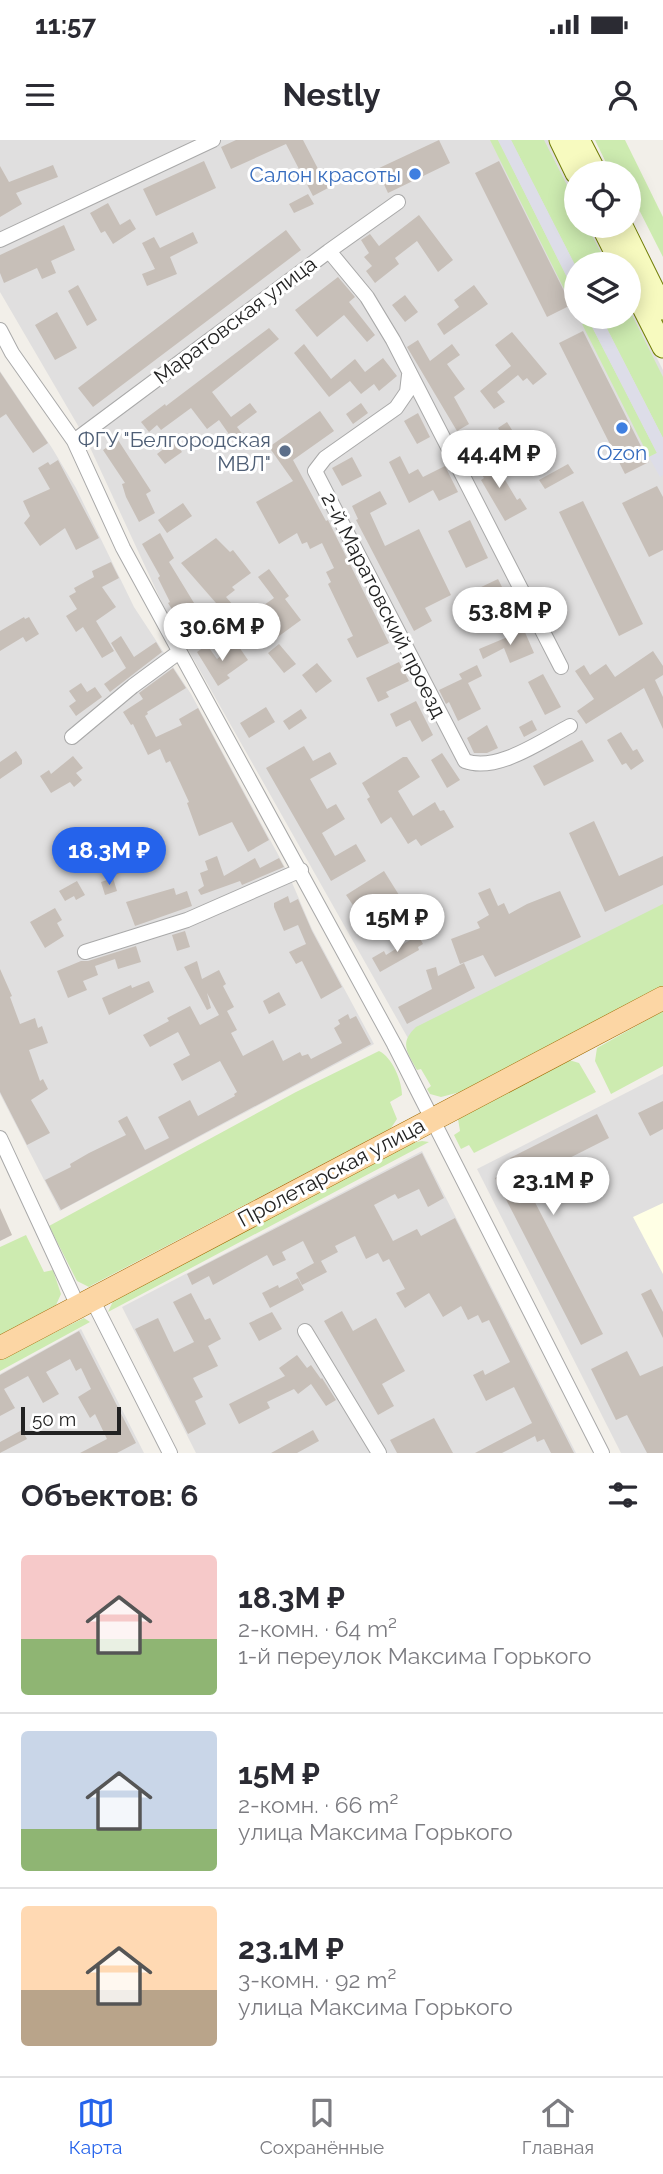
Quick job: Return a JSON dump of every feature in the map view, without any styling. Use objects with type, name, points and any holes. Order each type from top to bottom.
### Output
[{"type":"main road","points":[[560,140],[570,161]]},
{"type":"main road","points":[[579,140],[590,161]]},
{"type":"main road","points":[[628,238],[663,309]]},
{"type":"main road","points":[[641,304],[663,347]]},
{"type":"main road","name":"Пролетарская улица","points":[[0,1348],[663,998]]},
{"type":"street","points":[[0,240],[213,140]]},
{"type":"street","name":"Маратовская улица","points":[[74,440],[398,202]]},
{"type":"street","points":[[329,251],[367,297],[393,340],[561,667]]},
{"type":"street","points":[[0,330],[12,353],[74,440],[123,548],[394,1044],[602,1453]]},
{"type":"street","name":"2-й Маратовский проезд","points":[[409,375],[407,392],[396,408],[325,458],[315,471],[465,761],[495,764],[570,726]]},
{"type":"street","points":[[72,737],[179,652]]},
{"type":"street","points":[[85,952],[187,920],[301,870]]},
{"type":"street","points":[[0,1138],[85,1303],[170,1453]]},
{"type":"street","points":[[305,1331],[379,1453]]},
{"type":"shaded area","points":[[0,140],[548,140],[564,172],[564,238],[597,238],[604,252],[564,252],[564,329],[641,329],[641,327],[663,370],[663,909],[409,1040],[164,607],[87,441],[0,292]]},
{"type":"shaded area","points":[[498,140],[511,140],[568,252],[564,252],[564,271]]},
{"type":"shaded area","points":[[593,329],[607,329],[663,438],[663,475],[660,477],[649,457],[657,453]]},
{"type":"shaded area","points":[[0,371],[76,488],[134,607],[191,694],[287,871],[312,929],[374,1044],[60,1211],[0,1094]]},
{"type":"shaded area","points":[[663,1074],[663,1453],[621,1453],[477,1169]]},
{"type":"shaded area","points":[[422,1151],[576,1453],[196,1453],[122,1307]]},
{"type":"shaded area","points":[[663,1203],[663,1274],[633,1217]]},
{"type":"shaded area","points":[[81,1329],[144,1453],[0,1453],[0,1374]]},
{"type":"green space","points":[[490,140],[498,140],[564,271],[564,289]]},
{"type":"green space","points":[[511,140],[544,140],[564,179],[564,238],[593,238],[601,252],[568,252]]},
{"type":"green space","points":[[595,140],[625,140],[635,161],[605,161]]},
{"type":"green space","points":[[641,172],[663,217],[663,257],[641,214]]},
{"type":"green space","points":[[585,329],[593,329],[657,453],[649,457]]},
{"type":"green space","points":[[607,329],[639,329],[663,377],[663,438]]},
{"type":"green space","points":[[663,904],[663,986],[464,1091],[441,1097],[430,1094],[427,1089],[431,1086],[421,1069],[417,1070],[406,1048],[408,1038],[416,1027]]},
{"type":"green space","points":[[663,1011],[663,1066],[611,1094],[595,1061],[597,1048]]},
{"type":"green space","points":[[379,1051],[392,1064],[402,1089],[402,1095],[390,1102],[397,1119],[391,1128],[89,1287],[77,1281],[49,1226],[296,1092]]},
{"type":"green space","points":[[569,1060],[579,1063],[596,1092],[474,1153],[469,1145],[461,1149],[454,1135],[460,1131],[458,1119]]},
{"type":"green space","points":[[429,1142],[108,1312],[114,1299],[408,1144]]},
{"type":"green space","points":[[26,1235],[44,1272],[53,1270],[61,1294],[56,1305],[0,1335],[0,1247]]},
{"type":"green space","points":[[84,1318],[90,1322],[0,1371],[0,1360]]},
{"type":"building","points":[[236,140],[303,140],[328,188],[313,196],[286,144],[231,169],[221,147]]},
{"type":"building","points":[[439,140],[450,163],[388,193],[377,169]]},
{"type":"building","points":[[204,161],[216,188],[156,216],[143,189]]},
{"type":"building","points":[[499,161],[564,291],[564,308],[547,317],[475,173]]},
{"type":"building","points":[[53,165],[58,177],[16,193],[22,204],[0,217],[0,166],[9,182]]},
{"type":"building","points":[[308,194],[314,204],[294,213],[289,204]]},
{"type":"building","points":[[108,203],[120,225],[130,219],[136,229],[113,244],[105,231],[101,233],[90,213]]},
{"type":"building","points":[[419,215],[453,260],[438,272],[417,241],[395,258],[399,264],[375,283],[366,271],[372,266],[364,257],[369,253],[361,240],[370,234],[379,246]]},
{"type":"building","points":[[64,225],[75,250],[51,261],[56,273],[42,279],[37,268],[4,283],[0,273],[0,255]]},
{"type":"building","points":[[286,230],[301,250],[93,407],[78,388]]},
{"type":"building","points":[[193,232],[198,243],[170,257],[177,274],[147,286],[142,274],[155,269],[142,243],[154,237],[160,248]]},
{"type":"building","points":[[338,277],[355,297],[349,302],[375,335],[367,342],[344,315],[317,337],[295,310]]},
{"type":"building","points":[[78,285],[97,320],[87,326],[68,291]]},
{"type":"building","points":[[474,285],[488,304],[444,335],[437,324],[459,307],[454,300]]},
{"type":"building","points":[[405,295],[418,312],[405,322],[392,305]]},
{"type":"building","points":[[57,312],[77,348],[55,360],[35,325]]},
{"type":"building","points":[[269,328],[279,339],[212,392],[231,417],[250,403],[257,412],[237,427],[247,440],[238,447],[219,420],[207,429],[191,408],[161,430],[157,425],[149,432],[141,422],[165,404],[166,406]]},
{"type":"building","points":[[583,331],[649,462],[625,474],[559,343]]},
{"type":"building","points":[[512,332],[547,374],[533,385],[527,378],[523,381],[518,375],[497,392],[505,402],[494,409],[480,391],[511,366],[495,345]]},
{"type":"building","points":[[418,340],[430,361],[452,344],[460,355],[447,364],[465,389],[454,397],[469,424],[457,431],[407,347]]},
{"type":"building","points":[[304,344],[331,379],[355,359],[365,372],[383,358],[397,376],[379,391],[374,384],[361,394],[350,381],[329,397],[294,353]]},
{"type":"building","points":[[0,372],[48,443],[33,453],[6,414],[0,418]]},
{"type":"building","points":[[361,403],[368,413],[353,424],[346,414]]},
{"type":"building","points":[[320,411],[334,431],[293,460],[326,521],[328,520],[389,643],[357,658],[347,639],[353,636],[328,584],[331,582],[326,572],[334,568],[322,543],[310,549],[307,542],[302,544],[297,533],[279,544],[256,502],[293,481],[269,447]]},
{"type":"building","points":[[418,413],[430,437],[417,444],[404,421]]},
{"type":"building","points":[[507,422],[533,464],[523,470],[498,428]]},
{"type":"building","points":[[118,440],[151,491],[146,494],[155,513],[139,522],[126,497],[122,484],[125,483],[103,450]]},
{"type":"building","points":[[174,441],[182,452],[165,464],[157,454]]},
{"type":"building","points":[[485,455],[496,472],[499,470],[517,500],[520,498],[527,509],[505,521],[481,480],[484,478],[474,462]]},
{"type":"building","points":[[400,456],[409,474],[418,469],[423,477],[445,466],[458,492],[439,501],[433,490],[409,503],[389,462]]},
{"type":"building","points":[[352,457],[362,476],[342,486],[332,468]]},
{"type":"building","points":[[58,460],[99,538],[76,550],[65,528],[40,546],[24,523],[30,516],[23,501],[50,489],[38,468]]},
{"type":"building","points":[[568,464],[574,473],[545,489],[539,480]]},
{"type":"building","points":[[657,486],[663,497],[663,550],[649,557],[622,503]]},
{"type":"building","points":[[380,491],[387,504],[370,513],[385,546],[419,529],[451,595],[425,608],[432,621],[414,631],[356,520],[358,519],[352,506]]},
{"type":"building","points":[[583,501],[643,624],[619,636],[559,512]]},
{"type":"building","points":[[183,503],[192,516],[167,533],[158,520]]},
{"type":"building","points":[[470,520],[488,558],[466,568],[448,531]]},
{"type":"building","points":[[160,533],[174,558],[169,562],[205,621],[186,632],[168,603],[170,602],[158,578],[160,576],[142,544]]},
{"type":"building","points":[[216,538],[230,552],[233,550],[251,573],[232,587],[235,590],[226,597],[239,612],[230,619],[181,563]]},
{"type":"building","points":[[111,562],[119,578],[102,587],[116,607],[96,621],[114,651],[102,658],[83,627],[76,632],[66,616],[77,609],[69,596],[76,592],[74,588],[94,577],[92,571]]},
{"type":"building","points":[[269,569],[289,596],[285,599],[301,620],[275,639],[263,623],[260,626],[251,614],[274,598],[258,577]]},
{"type":"building","points":[[498,579],[514,611],[493,621],[477,589]]},
{"type":"building","points":[[24,617],[29,617],[39,634],[26,642],[23,637],[0,651],[0,631]]},
{"type":"building","points":[[524,630],[534,653],[510,663],[504,648],[483,659],[479,649]]},
{"type":"building","points":[[121,636],[134,657],[156,642],[162,652],[110,692],[104,684],[126,668],[111,643]]},
{"type":"building","points":[[237,644],[248,660],[227,675],[230,678],[218,686],[197,652],[207,645],[217,659]]},
{"type":"building","points":[[279,644],[296,664],[284,673],[268,653]]},
{"type":"building","points":[[653,651],[663,666],[663,675],[655,680],[663,697],[663,729],[644,688],[586,724],[577,711],[594,699],[575,671],[584,665],[590,675],[606,664],[615,677]]},
{"type":"building","points":[[399,662],[409,681],[386,692],[389,697],[378,702],[366,678]]},
{"type":"building","points":[[317,663],[332,681],[316,693],[302,675]]},
{"type":"building","points":[[477,665],[482,676],[468,683],[481,709],[458,721],[449,702],[446,704],[439,690],[462,679],[459,674]]},
{"type":"building","points":[[173,668],[186,688],[147,712],[145,716],[156,737],[182,725],[179,719],[198,708],[269,840],[248,852],[232,822],[199,836],[187,803],[189,802],[170,761],[166,763],[160,749],[148,755],[133,724],[131,725],[123,712],[143,699],[139,693]]},
{"type":"building","points":[[543,674],[561,707],[545,715],[528,682]]},
{"type":"building","points":[[81,683],[87,692],[95,687],[102,697],[76,716],[69,706],[76,701],[69,691]]},
{"type":"building","points":[[416,701],[433,735],[422,742],[410,720],[396,727],[390,714]]},
{"type":"building","points":[[266,707],[275,722],[249,738],[240,723]]},
{"type":"building","points":[[301,709],[307,718],[289,730],[283,721]]},
{"type":"building","points":[[532,720],[537,730],[524,737],[519,727]]},
{"type":"building","points":[[487,725],[498,748],[487,753],[474,753],[467,738]]},
{"type":"building","points":[[621,732],[633,751],[637,749],[644,761],[631,770],[626,763],[622,765],[607,740]]},
{"type":"building","points":[[582,740],[594,761],[544,786],[533,766]]},
{"type":"building","points":[[304,746],[313,761],[330,752],[337,764],[310,779],[327,809],[336,804],[345,819],[322,833],[335,856],[356,844],[366,861],[331,881],[266,768]]},
{"type":"building","points":[[16,751],[22,764],[0,779],[0,762]]},
{"type":"building","points":[[442,753],[460,780],[447,788],[431,760]]},
{"type":"building","points":[[73,756],[83,768],[76,773],[82,780],[74,787],[70,782],[51,793],[40,776],[49,770],[51,774]]},
{"type":"building","points":[[407,757],[420,777],[398,791],[413,816],[435,802],[440,811],[444,810],[454,827],[421,846],[416,839],[408,844],[391,817],[381,824],[367,799],[370,797],[362,783]]},
{"type":"building","points":[[594,821],[619,876],[663,856],[663,885],[605,912],[569,833]]},
{"type":"building","points":[[131,843],[139,866],[106,878],[97,852]]},
{"type":"building","points":[[217,856],[224,876],[255,858],[260,868],[279,858],[284,867],[242,885],[240,881],[201,895],[198,890],[204,886],[200,873],[208,870],[205,861]]},
{"type":"building","points":[[384,871],[404,903],[385,915],[389,920],[373,930],[368,922],[357,930],[350,919],[359,914],[346,895]]},
{"type":"building","points":[[113,878],[117,891],[105,895],[101,882]]},
{"type":"building","points":[[77,881],[85,895],[76,900],[74,896],[65,901],[59,891]]},
{"type":"building","points":[[174,888],[176,895],[187,891],[192,906],[135,926],[126,902]]},
{"type":"building","points":[[490,888],[498,906],[504,903],[509,914],[560,891],[581,937],[495,977],[483,955],[460,964],[451,939],[480,928],[477,922],[489,915],[478,893]]},
{"type":"building","points":[[288,896],[290,903],[298,899],[342,987],[321,999],[302,961],[296,964],[289,952],[306,944],[298,925],[284,931],[274,907],[274,903]]},
{"type":"building","points":[[55,908],[62,920],[57,923],[64,936],[45,948],[30,922]]},
{"type":"building","points":[[185,931],[190,947],[177,951],[172,935]]},
{"type":"building","points":[[418,935],[423,944],[418,947],[419,950],[380,972],[372,958],[384,951],[386,955]]},
{"type":"building","points":[[136,946],[141,962],[118,969],[115,959],[95,966],[98,975],[83,981],[87,990],[68,998],[57,971],[81,961]]},
{"type":"building","points":[[197,961],[202,979],[219,970],[226,984],[223,986],[234,1007],[227,1011],[237,1030],[231,1033],[243,1056],[273,1040],[283,1061],[300,1052],[302,1056],[308,1054],[311,1059],[342,1043],[334,1028],[340,1024],[338,1020],[348,1014],[350,1019],[356,1016],[371,1044],[61,1210],[45,1180],[71,1167],[70,1164],[89,1153],[126,1135],[118,1121],[127,1116],[145,1150],[169,1138],[158,1117],[190,1100],[198,1116],[235,1096],[237,1092],[220,1061],[182,1081],[173,1064],[190,1055],[178,1032],[150,1047],[143,1035],[190,1006],[200,1025],[219,1015],[207,993],[211,1008],[207,1010],[184,967]]},
{"type":"building","points":[[464,963],[475,988],[407,1024],[398,1007],[432,989],[426,970],[436,967],[438,976]]},
{"type":"building","points":[[0,969],[20,1024],[35,1018],[38,1028],[42,1026],[48,1043],[29,1050],[40,1081],[43,1079],[48,1089],[31,1100],[50,1133],[27,1145],[0,1092]]},
{"type":"building","points":[[149,981],[154,992],[109,1015],[102,998],[131,985],[132,988]]},
{"type":"building","points":[[279,992],[286,1005],[269,1014],[263,1001]]},
{"type":"building","points":[[663,1101],[663,1129],[650,1136],[638,1113]]},
{"type":"building","points":[[597,1114],[609,1138],[524,1181],[603,1334],[581,1345],[495,1178],[515,1167],[510,1158]]},
{"type":"building","points":[[422,1153],[444,1198],[428,1207],[419,1189],[398,1199],[395,1194],[374,1205],[393,1241],[417,1229],[421,1236],[455,1218],[574,1453],[551,1453],[544,1439],[537,1442],[535,1436],[502,1453],[475,1453],[532,1423],[514,1387],[486,1401],[473,1375],[483,1370],[485,1375],[510,1362],[489,1320],[482,1323],[478,1315],[468,1320],[461,1306],[443,1317],[429,1293],[405,1308],[396,1293],[405,1289],[389,1259],[383,1262],[378,1253],[366,1259],[355,1236],[335,1246],[338,1252],[321,1261],[327,1272],[302,1285],[296,1273],[314,1263],[303,1241],[282,1252],[286,1260],[273,1266],[267,1255],[213,1285],[209,1276],[192,1285],[187,1274]]},
{"type":"building","points":[[0,1208],[12,1235],[0,1241]]},
{"type":"building","points":[[298,1278],[304,1290],[270,1308],[262,1293]]},
{"type":"building","points":[[651,1289],[663,1312],[663,1338],[641,1294]]},
{"type":"building","points":[[191,1293],[205,1320],[210,1318],[221,1339],[208,1346],[218,1366],[193,1378],[203,1397],[195,1401],[206,1424],[188,1434],[135,1329],[158,1318],[174,1352],[194,1342],[173,1302]]},
{"type":"building","points":[[342,1311],[353,1331],[376,1318],[405,1371],[382,1384],[394,1406],[378,1415],[324,1321]]},
{"type":"building","points":[[272,1312],[282,1329],[259,1341],[249,1323]]},
{"type":"building","points":[[79,1331],[136,1443],[117,1453],[80,1453],[107,1439],[95,1414],[90,1418],[78,1397],[91,1389],[81,1368],[76,1371],[70,1359],[46,1372],[59,1394],[43,1403],[28,1376],[4,1389],[15,1408],[0,1416],[0,1375]]},
{"type":"building","points":[[627,1351],[640,1376],[663,1366],[663,1453],[647,1453],[627,1415],[616,1420],[591,1369]]},
{"type":"building","points":[[297,1355],[307,1368],[311,1365],[336,1400],[326,1406],[311,1384],[298,1394],[294,1389],[267,1402],[270,1408],[239,1424],[229,1404],[285,1376],[279,1368]]},
{"type":"building","points":[[434,1418],[453,1453],[397,1453],[390,1440]]},
{"type":"building","points":[[22,1430],[27,1439],[0,1453],[0,1442]]},
{"type":"building","points":[[313,1430],[319,1441],[297,1453],[271,1453]]},
{"type":"place","name":"Салон красоты","points":[[415,174]]},
{"type":"place","name":"Ozon","points":[[622,428]]},
{"type":"place","name":"ФГУ \"Белгородская МВЛ\"","points":[[285,451]]}]
